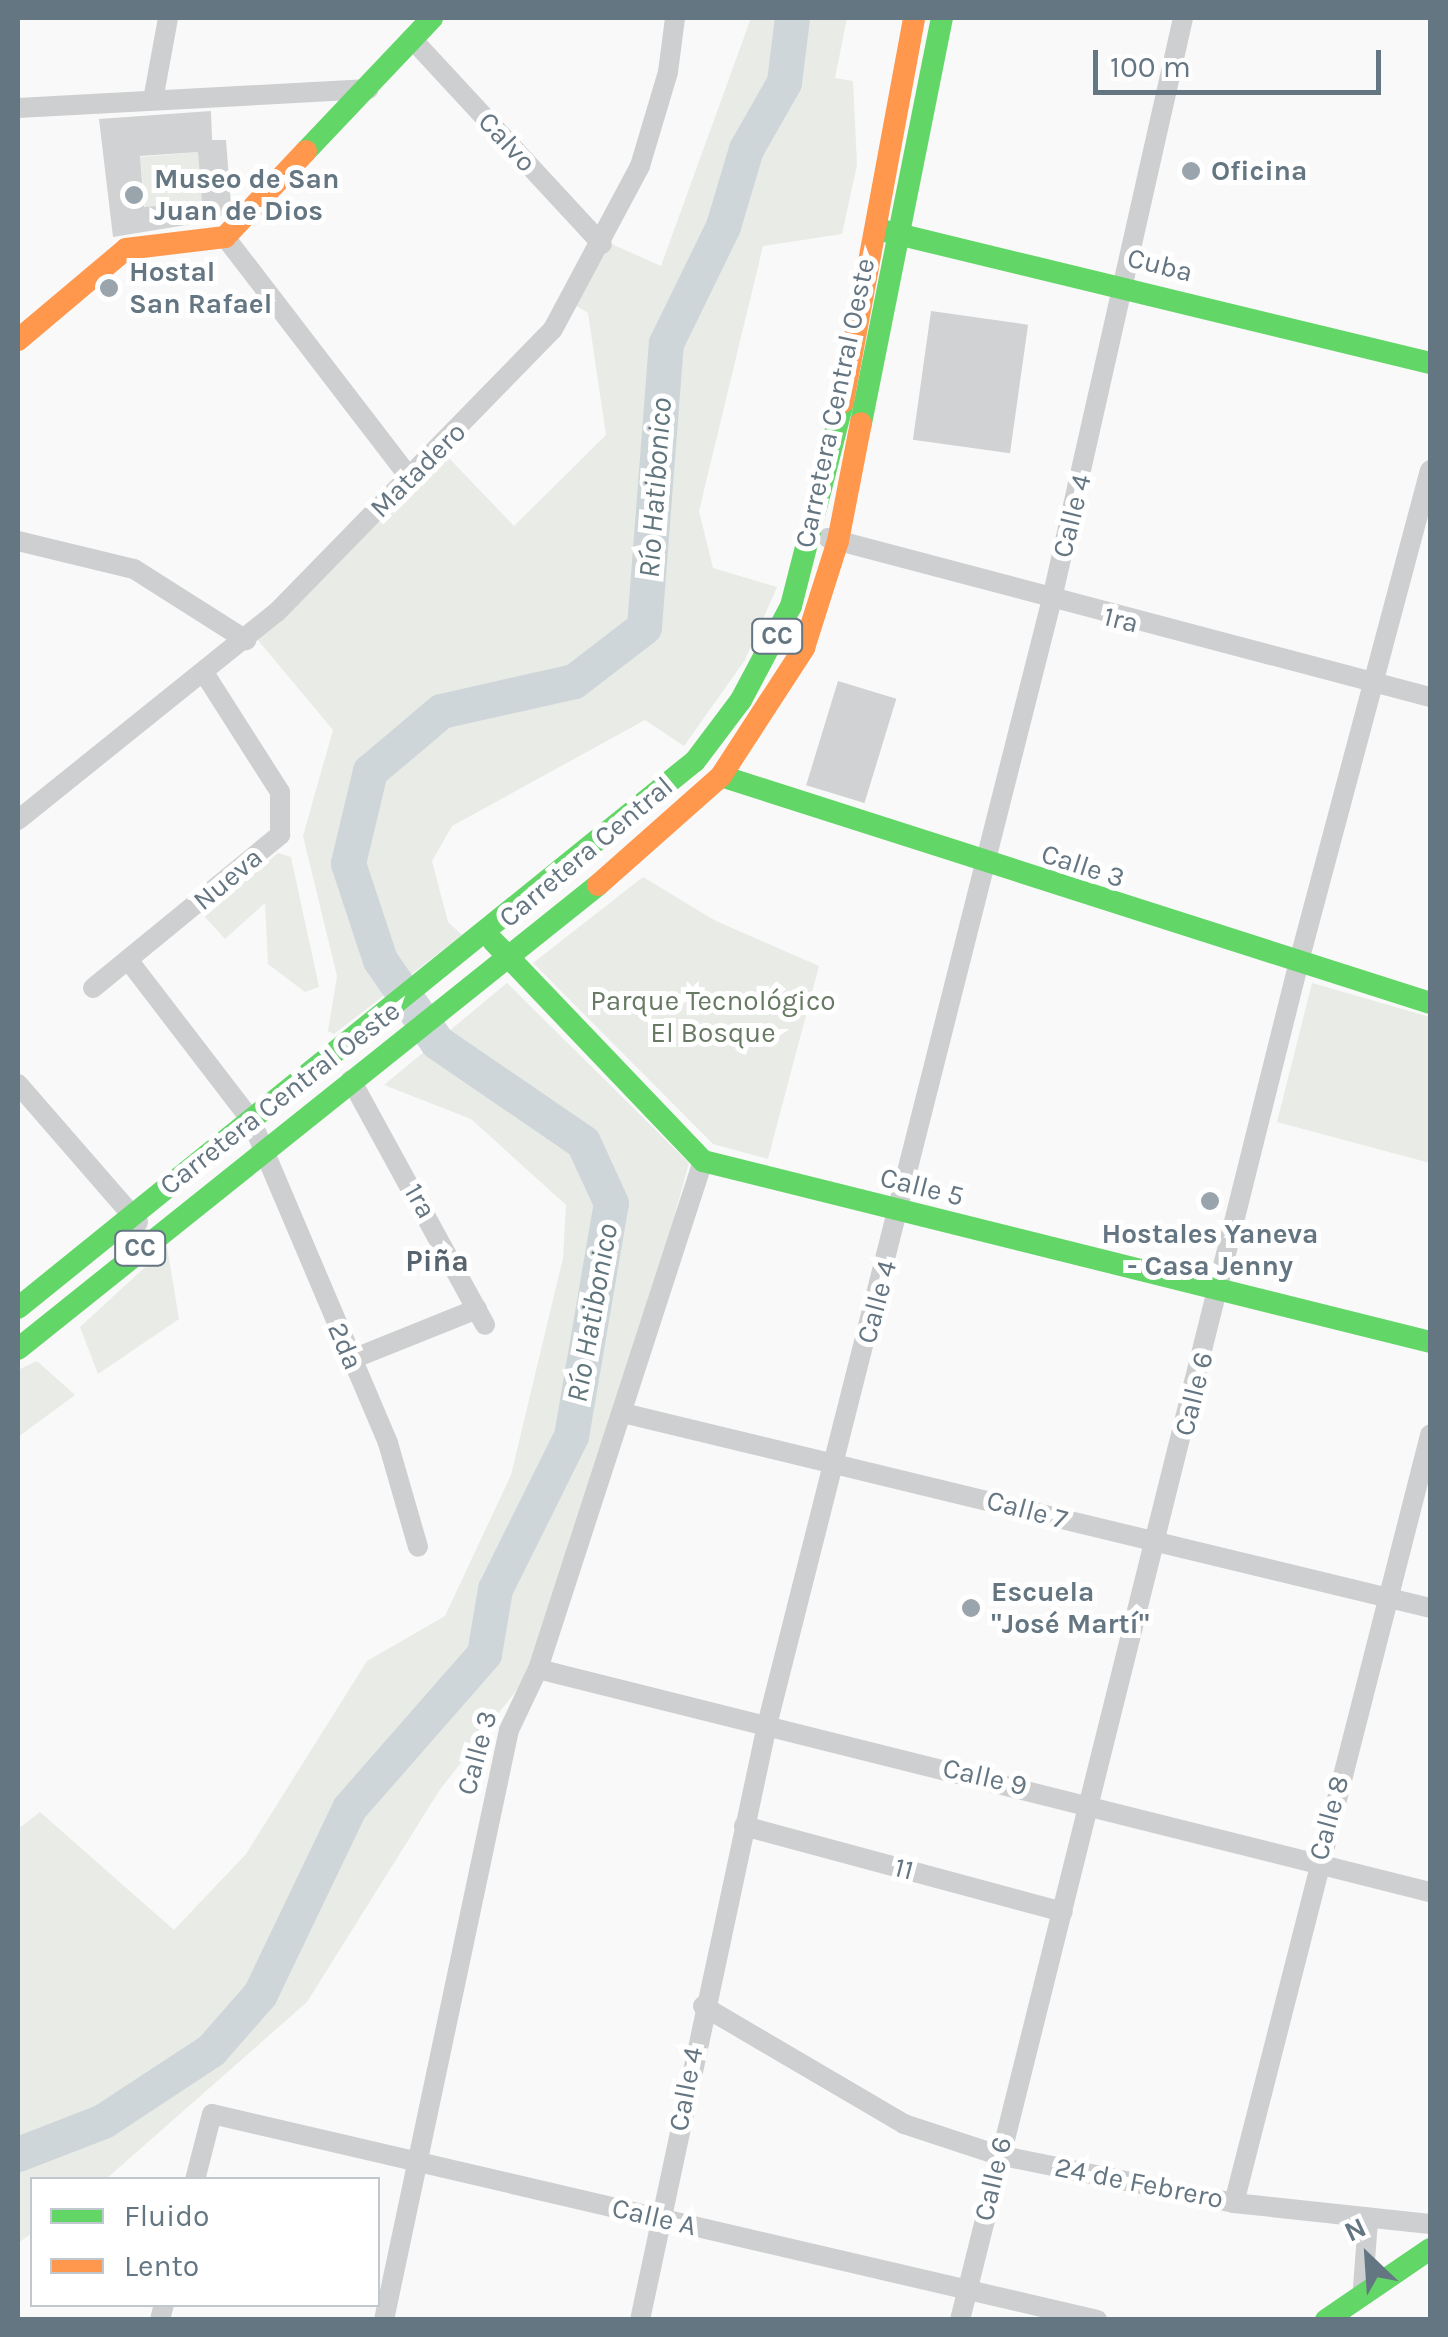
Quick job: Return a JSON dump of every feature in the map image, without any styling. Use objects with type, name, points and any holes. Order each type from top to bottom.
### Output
[{"type":"main road","points":[[18,340],[126,249],[225,238],[432,18]]},
{"type":"main road","name":"CC","points":[[874,228],[914,18]]},
{"type":"main road","name":"Carretera Central Oeste","points":[[721,776],[804,648],[838,541],[896,266],[942,18]]},
{"type":"main road","name":"Carretera Central Oeste","points":[[18,1308],[479,942],[695,762],[770,650],[813,535],[874,228]]},
{"type":"main road","name":"Cuba","points":[[874,228],[1430,364]]},
{"type":"main road","points":[[896,266],[937,241]]},
{"type":"main road","name":"Calle 3","points":[[721,776],[985,866],[1430,1003]]},
{"type":"main road","name":"Carretera Central","points":[[488,972],[721,776]]},
{"type":"main road","points":[[479,942],[507,957],[702,1161]]},
{"type":"main road","name":"Carretera Central Oeste","points":[[18,1348],[263,1148],[488,972]]},
{"type":"main road","name":"Calle 5","points":[[702,1161],[1430,1342]]},
{"type":"main road","points":[[1326,2320],[1363,2288],[1430,2249]]},
{"type":"street","points":[[153,100],[168,18]]},
{"type":"street","name":"Matadero","points":[[18,820],[206,676],[246,640],[448,440],[553,329],[602,244],[640,166],[668,72],[675,18]]},
{"type":"street","name":"Calle 4","points":[[640,2320],[703,2006],[766,1725],[900,1213],[1128,288],[1183,18]]},
{"type":"street","name":"Calvo","points":[[413,40],[602,244]]},
{"type":"street","points":[[18,108],[368,89]]},
{"type":"street","points":[[225,238],[410,478]]},
{"type":"street","name":"Calle 6","points":[[960,2320],[998,2155],[1092,1802],[1298,965],[1430,470]]},
{"type":"street","name":"1ra","points":[[813,535],[1051,603],[1430,698]]},
{"type":"street","points":[[18,542],[134,569],[246,640]]},
{"type":"street","name":"Nueva","points":[[93,988],[280,835],[280,792],[206,676]]},
{"type":"street","points":[[129,960],[252,1120],[263,1148]]},
{"type":"street","name":"1ra","points":[[350,1360],[482,1317],[356,1076]]},
{"type":"street","points":[[18,1084],[152,1238]]},
{"type":"street","name":"2da","points":[[263,1148],[388,1443],[418,1547]]},
{"type":"street","name":"Calle 3","points":[[384,2320],[509,1730],[538,1669],[702,1161]]},
{"type":"street","name":"Calle 7","points":[[623,1413],[835,1460],[1156,1543],[1430,1608]]},
{"type":"street","name":"Calle 8","points":[[1234,2203],[1317,1860],[1390,1598],[1430,1435]]},
{"type":"street","name":"Calle 9","points":[[538,1669],[1092,1802],[1430,1892]]},
{"type":"street","name":"11","points":[[744,1826],[1063,1912]]},
{"type":"street","name":"24 de Febrero","points":[[703,2006],[904,2124],[998,2155],[1234,2203],[1368,2221],[1430,2224]]},
{"type":"street","name":"Calle A","points":[[196,2177],[212,2114],[1097,2320]]},
{"type":"street","points":[[1363,2288],[1368,2221]]},
{"type":"green space","points":[[751,18],[847,18],[835,78],[853,81],[857,165],[842,234],[763,246],[699,511],[713,568],[777,587],[745,660],[684,746],[645,720],[452,826],[432,861],[448,922],[462,935],[334,1034],[328,1031],[337,976],[303,836],[333,730],[257,639],[446,455],[514,526],[606,435],[588,313],[575,305],[607,242],[661,266]]},
{"type":"green space","points":[[198,152],[202,202],[145,207],[140,157]]},
{"type":"green space","points":[[278,853],[291,857],[319,987],[305,992],[268,964],[265,903],[225,939],[204,916]]},
{"type":"green space","name":"Parque Tecnológico El Bosque","points":[[643,877],[714,920],[819,966],[768,1159],[713,1144],[533,963]]},
{"type":"green space","points":[[507,983],[689,1163],[621,1410],[522,1683],[439,1791],[307,2002],[108,2177],[30,2177],[30,2234],[18,2243],[18,1829],[40,1812],[174,1930],[246,1854],[367,1661],[445,1616],[511,1475],[563,1258],[566,1205],[471,1119],[384,1085]]},
{"type":"green space","points":[[1312,983],[1430,1017],[1430,1163],[1277,1122]]},
{"type":"green space","points":[[167,1247],[179,1319],[98,1374],[80,1327]]},
{"type":"green space","points":[[37,1361],[75,1395],[18,1437],[18,1370]]},
{"type":"building","points":[[211,111],[212,140],[226,140],[231,205],[217,220],[113,237],[99,119]],"holes":[[[198,152],[202,202],[144,207],[140,156]]]},
{"type":"building","points":[[931,311],[1028,325],[1010,453],[913,440]]},
{"type":"building","points":[[838,681],[896,699],[864,803],[806,785]]},
{"type":"waterway","name":"Río Hatibonico","points":[[18,2154],[103,2121],[211,2050],[260,1994],[349,1808],[484,1654],[495,1589],[571,1436],[611,1203],[583,1142],[437,1042],[380,960],[348,863],[370,771],[441,711],[574,681],[644,627],[666,343],[723,226],[746,149],[784,82],[792,18]]},
{"type":"traffic: fast","points":[[306,151],[432,18]]},
{"type":"traffic: fast","points":[[861,423],[942,18]]},
{"type":"traffic: fast","points":[[881,230],[1430,363]]},
{"type":"traffic: fast","points":[[18,1308],[695,761],[741,700],[791,606],[843,402]]},
{"type":"traffic: fast","points":[[721,776],[1430,1003]]},
{"type":"traffic: fast","points":[[18,1349],[598,885]]},
{"type":"traffic: fast","points":[[493,941],[703,1161],[1430,1342]]},
{"type":"traffic: fast","points":[[1326,2320],[1430,2249]]},
{"type":"traffic: slow","points":[[843,402],[914,18]]},
{"type":"traffic: slow","points":[[18,340],[126,249],[225,237],[306,151]]},
{"type":"traffic: slow","points":[[598,885],[721,776],[804,648],[838,541],[861,423]]},
{"type":"place","name":"Oficina","points":[[1191,171]]},
{"type":"place","name":"Museo de San Juan de Dios","points":[[134,195]]},
{"type":"place","name":"Hostal San Rafael","points":[[109,288]]},
{"type":"place","name":"Hostales Yaneva - Casa Jenny","points":[[1210,1201]]},
{"type":"place","name":"Escuela \"José Martí\"","points":[[971,1608]]},
{"type":"district","name":"Piña","points":[[437,1261]]}]
